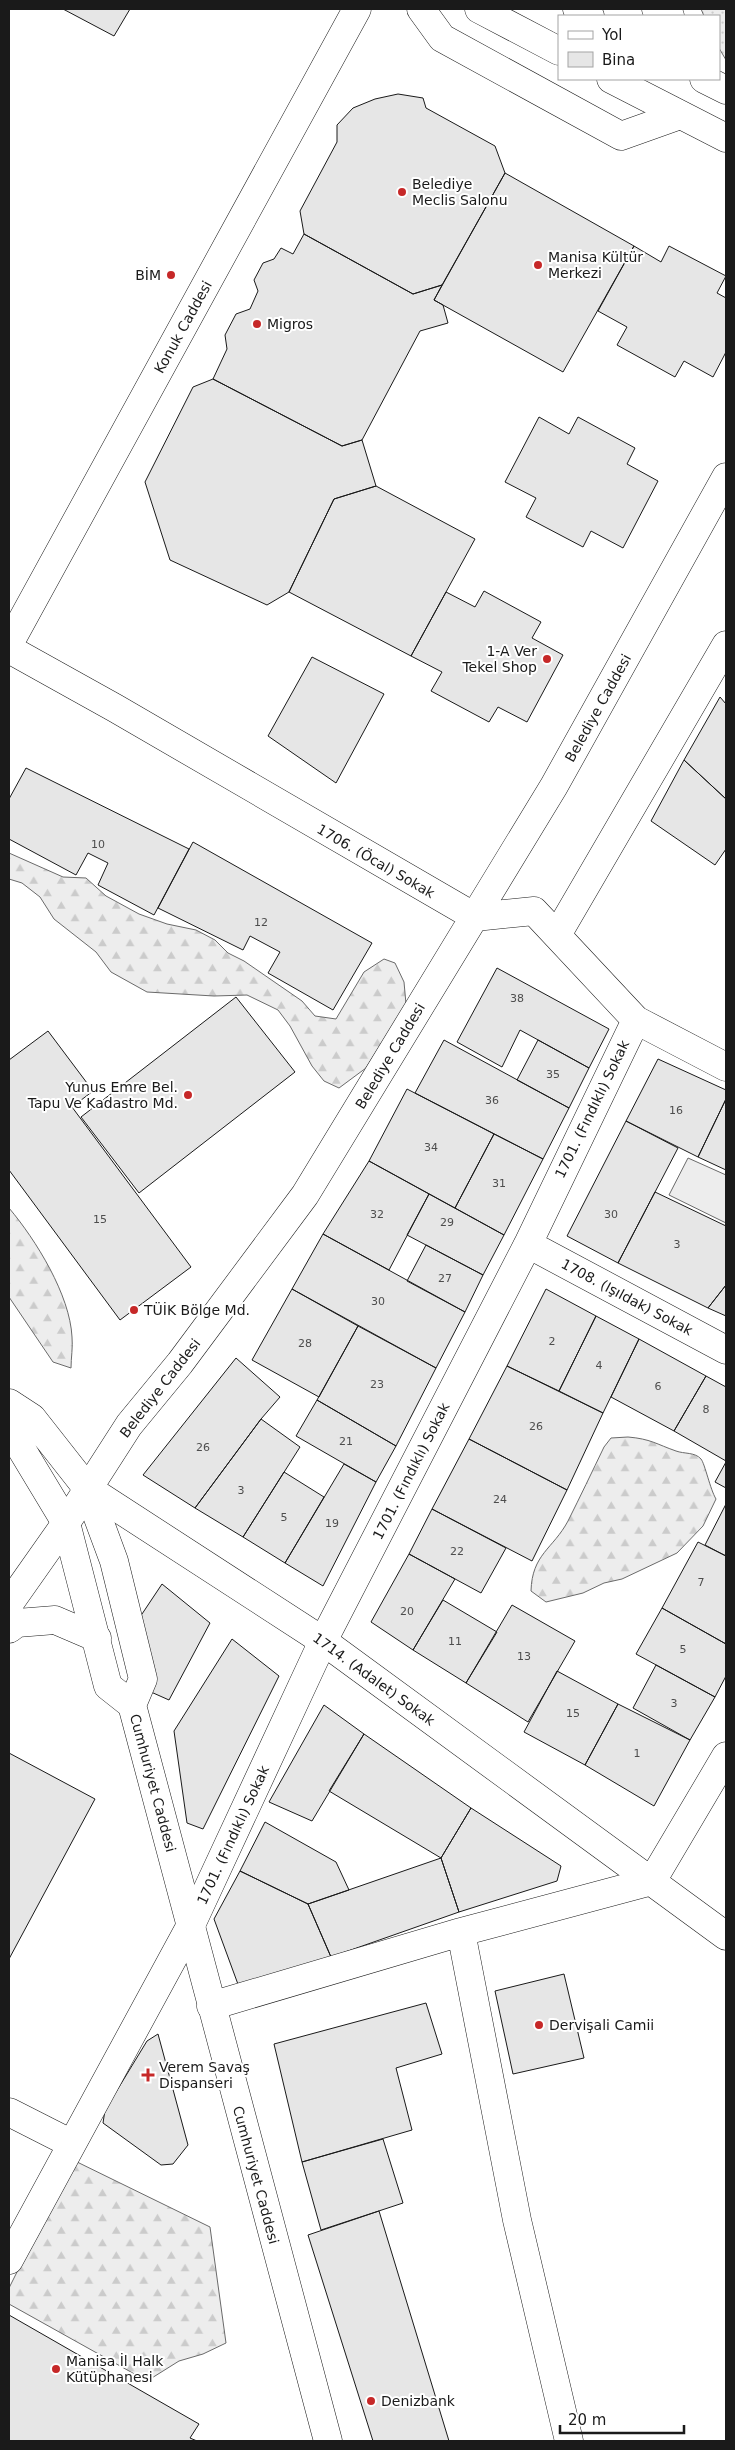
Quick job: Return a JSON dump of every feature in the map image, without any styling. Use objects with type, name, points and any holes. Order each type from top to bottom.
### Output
[{"type":"street","name":"Konuk Caddesi","points":[[13,626],[357,9]]},
{"type":"street","points":[[421,9],[442,38],[621,136],[680,115]]},
{"type":"street","points":[[479,9],[558,50]]},
{"type":"street","points":[[577,9],[588,15]]},
{"type":"street","points":[[656,9],[668,15]]},
{"type":"street","points":[[613,80],[726,138]]},
{"type":"street","name":"Belediye Caddesi","points":[[9,1604],[66,1523],[129,1425],[180,1363],[305,1195],[554,786],[726,477]]},
{"type":"street","points":[[557,935],[726,645]]},
{"type":"street","name":"1706. (Öcal) Sokak","points":[[9,649],[115,708],[475,917]]},
{"type":"street","points":[[475,917],[534,911],[636,1020],[726,1067]]},
{"type":"street","name":"1701. (Fındıklı) Sokak","points":[[9,2260],[191,1925],[323,1641],[528,1244],[636,1020]]},
{"type":"street","name":"1708. (Işıldak) Sokak","points":[[528,1244],[726,1350]]},
{"type":"street","name":"Cumhuriyet Caddesi","points":[[9,1403],[32,1418],[87,1488],[114,1561],[143,1679],[132,1705]]},
{"type":"street","name":"Cumhuriyet Caddesi","points":[[9,1412],[13,1435],[66,1523],[108,1686],[132,1705],[328,2441]]},
{"type":"street","name":"1714. (Adalet) Sokak","points":[[87,1488],[323,1641],[726,1936]]},
{"type":"street","points":[[9,1629],[17,1623],[55,1620],[97,1638]]},
{"type":"street","points":[[211,2006],[461,1932],[652,1881],[726,1756]]},
{"type":"street","points":[[461,1932],[518,2220],[569,2441]]},
{"type":"street","points":[[9,2112],[72,2144]]},
{"type":"green space","points":[[701,9],[726,9],[726,60],[720,50],[720,15],[704,15]]},
{"type":"green space","points":[[9,853],[63,877],[86,878],[106,896],[139,914],[167,924],[196,930],[215,940],[228,953],[244,961],[302,1001],[315,1016],[336,1019],[364,972],[384,959],[395,963],[404,982],[406,1004],[366,1068],[339,1088],[324,1081],[312,1066],[290,1026],[278,1010],[247,995],[214,996],[147,992],[111,972],[96,952],[54,919],[40,897],[22,883],[9,879]]},
{"type":"green space","points":[[9,1208],[30,1236],[50,1269],[65,1304],[72,1337],[71,1368],[53,1362],[9,1297]]},
{"type":"green space","points":[[628,1437],[648,1440],[676,1451],[696,1455],[701,1459],[716,1499],[703,1526],[677,1553],[622,1579],[604,1583],[583,1593],[546,1602],[531,1591],[535,1568],[568,1521],[604,1447],[611,1438]]},
{"type":"green space","points":[[73,2160],[210,2227],[226,2343],[203,2354],[179,2361],[147,2381],[9,2304],[9,2288]]},
{"type":"shaded area","points":[[688,1158],[726,1175],[726,1223],[669,1195]]},
{"type":"building","points":[[63,9],[130,9],[114,36]]},
{"type":"building","name":"Belediye Meclis Salonu","points":[[398,94],[423,98],[426,108],[495,146],[505,173],[442,285],[413,294],[304,234],[300,211],[337,142],[337,125],[353,108],[375,99]]},
{"type":"building","name":"Manisa Kültür Merkezi","points":[[505,173],[634,246],[563,372],[434,300]]},
{"type":"building","points":[[304,234],[413,294],[442,285],[434,300],[443,305],[448,323],[420,331],[362,440],[342,446],[213,379],[227,349],[225,335],[236,314],[250,309],[258,291],[254,280],[263,263],[274,259],[281,248],[293,254]]},
{"type":"building","points":[[634,246],[661,262],[669,246],[726,276],[717,293],[726,298],[726,352],[713,377],[684,361],[675,377],[617,345],[627,327],[598,311]]},
{"type":"building","points":[[213,379],[342,446],[362,440],[376,486],[334,499],[289,592],[267,605],[170,560],[145,482],[193,387]]},
{"type":"building","points":[[539,417],[569,434],[578,417],[635,448],[627,464],[658,481],[623,548],[591,531],[583,547],[526,517],[536,498],[505,482]]},
{"type":"building","points":[[376,486],[475,539],[411,656],[289,592],[334,499]]},
{"type":"building","points":[[484,591],[541,622],[532,638],[563,655],[527,722],[498,707],[489,722],[431,691],[442,672],[411,656],[446,592],[475,607]]},
{"type":"building","points":[[312,657],[384,694],[336,783],[268,736]]},
{"type":"building","points":[[720,697],[726,704],[726,799],[684,760]]},
{"type":"building","points":[[684,760],[726,799],[726,849],[715,865],[651,821]]},
{"type":"building","points":[[26,768],[189,849],[154,915],[98,885],[108,863],[88,853],[76,875],[9,839],[9,799]]},
{"type":"building","points":[[193,842],[372,943],[333,1010],[268,973],[280,952],[250,936],[243,950],[158,908]]},
{"type":"building","points":[[497,968],[609,1029],[589,1068],[520,1030],[502,1067],[457,1042]]},
{"type":"building","name":"Yunus Emre Bel. Tapu Ve Kadastro Md.","points":[[236,997],[295,1072],[139,1193],[81,1117]]},
{"type":"building","points":[[48,1031],[93,1091],[72,1107],[191,1267],[120,1320],[9,1170],[9,1060]]},
{"type":"building","points":[[444,1040],[569,1108],[543,1159],[415,1093]]},
{"type":"building","points":[[538,1040],[589,1068],[569,1108],[517,1080]]},
{"type":"building","points":[[658,1059],[726,1090],[726,1099],[698,1157],[626,1121]]},
{"type":"building","points":[[407,1089],[494,1134],[455,1208],[369,1161]]},
{"type":"building","points":[[726,1099],[726,1170],[698,1157]]},
{"type":"building","points":[[626,1121],[678,1148],[618,1263],[567,1236]]},
{"type":"building","points":[[494,1134],[543,1159],[504,1235],[455,1208]]},
{"type":"building","points":[[369,1161],[429,1194],[389,1270],[323,1234]]},
{"type":"building","points":[[655,1192],[726,1226],[726,1285],[708,1308],[618,1263]]},
{"type":"building","points":[[429,1194],[504,1235],[483,1275],[407,1235]]},
{"type":"building","points":[[323,1234],[465,1312],[436,1368],[292,1289]]},
{"type":"building","points":[[426,1245],[483,1275],[465,1312],[407,1281]]},
{"type":"building","points":[[726,1285],[726,1316],[708,1308]]},
{"type":"building","points":[[292,1289],[358,1326],[319,1397],[252,1360]]},
{"type":"building","points":[[546,1289],[596,1316],[559,1391],[507,1366]]},
{"type":"building","points":[[596,1316],[639,1339],[603,1413],[559,1391]]},
{"type":"building","points":[[358,1326],[436,1368],[396,1446],[317,1400]]},
{"type":"building","points":[[639,1339],[706,1376],[674,1431],[611,1397]]},
{"type":"building","points":[[236,1358],[280,1397],[261,1419],[195,1508],[143,1475]]},
{"type":"building","points":[[507,1366],[603,1413],[567,1490],[469,1439]]},
{"type":"building","points":[[706,1376],[726,1387],[726,1461],[674,1431]]},
{"type":"building","points":[[317,1400],[396,1446],[376,1482],[296,1436]]},
{"type":"building","points":[[261,1419],[300,1447],[243,1537],[195,1508]]},
{"type":"building","points":[[469,1439],[567,1490],[532,1561],[432,1509]]},
{"type":"building","points":[[726,1462],[726,1488],[715,1482]]},
{"type":"building","points":[[344,1464],[376,1482],[323,1586],[285,1563]]},
{"type":"building","points":[[284,1472],[324,1497],[285,1563],[243,1537]]},
{"type":"building","points":[[726,1504],[726,1556],[705,1545]]},
{"type":"building","points":[[432,1509],[506,1548],[481,1593],[409,1554]]},
{"type":"building","points":[[698,1542],[726,1556],[726,1644],[662,1608]]},
{"type":"building","points":[[409,1554],[455,1579],[413,1650],[371,1622]]},
{"type":"building","points":[[162,1584],[210,1623],[169,1700],[151,1692],[132,1629]]},
{"type":"building","points":[[443,1600],[497,1632],[466,1683],[413,1650]]},
{"type":"building","points":[[512,1605],[575,1641],[528,1722],[466,1683]]},
{"type":"building","points":[[662,1608],[726,1644],[726,1676],[715,1697],[636,1654]]},
{"type":"building","points":[[232,1639],[279,1676],[203,1829],[187,1823],[174,1731]]},
{"type":"building","points":[[656,1665],[715,1697],[690,1740],[633,1708]]},
{"type":"building","points":[[557,1671],[618,1704],[585,1765],[524,1732]]},
{"type":"building","points":[[618,1704],[690,1740],[654,1806],[585,1765]]},
{"type":"building","points":[[324,1705],[364,1734],[312,1821],[269,1802]]},
{"type":"building","points":[[364,1734],[471,1808],[441,1858],[329,1791]]},
{"type":"building","points":[[9,1753],[95,1799],[9,1959]]},
{"type":"building","points":[[471,1808],[561,1866],[557,1881],[459,1912],[441,1858]]},
{"type":"building","points":[[265,1822],[336,1862],[349,1890],[308,1904],[240,1871]]},
{"type":"building","points":[[441,1858],[459,1912],[331,1957],[308,1904]]},
{"type":"building","points":[[240,1871],[308,1904],[331,1957],[239,1987],[214,1919]]},
{"type":"building","name":"Dervişali Camii","points":[[564,1974],[584,2058],[513,2074],[495,1991]]},
{"type":"building","points":[[426,2003],[442,2054],[396,2068],[412,2130],[302,2162],[274,2044]]},
{"type":"building","name":"Verem Savaş Dispanseri","points":[[158,2034],[188,2145],[173,2164],[161,2165],[103,2123],[105,2110],[147,2041]]},
{"type":"building","points":[[383,2139],[403,2203],[321,2230],[302,2162]]},
{"type":"building","points":[[379,2211],[449,2441],[373,2441],[308,2235]]},
{"type":"building","name":"Manisa İl Halk Kütüphanesi","points":[[9,2315],[199,2424],[190,2438],[197,2441],[9,2441]]},
{"type":"place","name":"Belediye Meclis Salonu","points":[[402,192]]},
{"type":"place","name":"Manisa Kültür Merkezi","points":[[538,265]]},
{"type":"place","name":"BİM","points":[[171,275]]},
{"type":"place","name":"Migros","points":[[257,324]]},
{"type":"place","name":"1-A Ver Tekel Shop","points":[[547,659]]},
{"type":"place","name":"Yunus Emre Bel. Tapu Ve Kadastro Md.","points":[[188,1095]]},
{"type":"place","name":"TÜİK Bölge Md.","points":[[134,1310]]},
{"type":"place","name":"Dervişali Camii","points":[[539,2025]]},
{"type":"place","name":"Verem Savaş Dispanseri","points":[[148,2075]]},
{"type":"place","name":"Manisa İl Halk Kütüphanesi","points":[[56,2369]]},
{"type":"place","name":"Denizbank","points":[[371,2401]]}]
